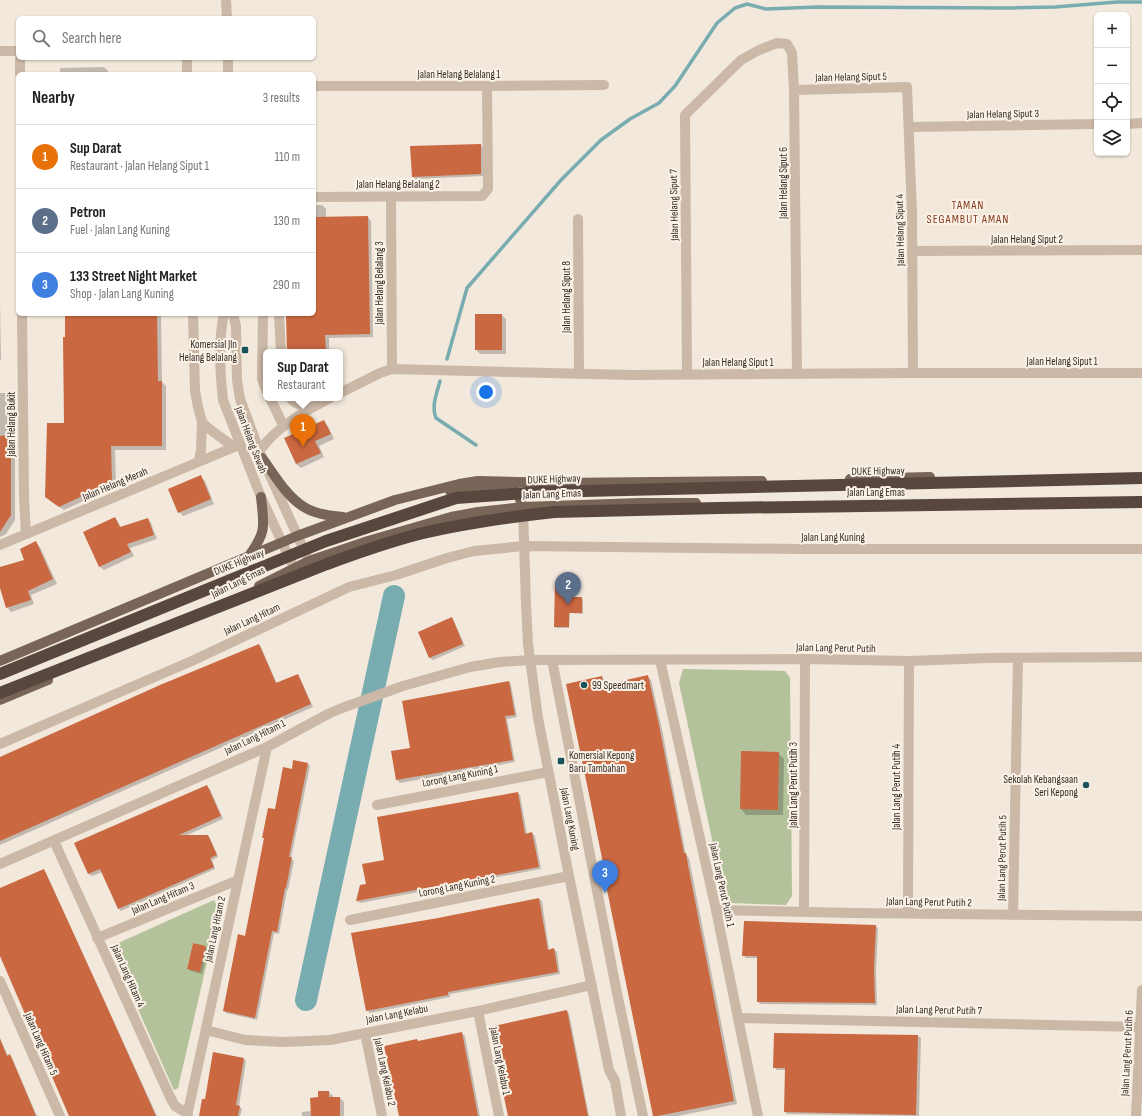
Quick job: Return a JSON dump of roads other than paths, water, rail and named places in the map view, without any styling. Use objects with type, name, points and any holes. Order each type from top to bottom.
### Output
[{"type":"highway","name":"DUKE Highway","points":[[0,674],[326,541],[456,498],[541,492],[1142,478]]},
{"type":"highway","points":[[0,693],[373,547],[420,534],[510,517],[554,512],[718,508],[1142,504]]},
{"type":"main road","points":[[261,454],[288,493],[303,507],[326,515],[344,518]]},
{"type":"main road","name":"Jalan Lang Emas","points":[[0,661],[282,542],[344,518],[395,500],[478,481],[552,483],[788,481],[1142,474]]},
{"type":"main road","points":[[426,493],[505,488],[517,492],[523,507]]},
{"type":"main road","points":[[248,557],[259,542],[262,534],[263,524],[261,497]]},
{"type":"main road","name":"Jalan Lang Emas","points":[[0,700],[215,607],[309,561],[368,541],[478,512],[523,507],[641,503],[1142,504]]},
{"type":"street","points":[[226,0],[226,15]]},
{"type":"street","name":"Jalan Helang Siput 6","points":[[741,60],[759,50],[777,43],[787,44],[792,53],[794,90],[796,373]]},
{"type":"street","points":[[0,51],[16,51]]},
{"type":"street","points":[[20,60],[20,72]]},
{"type":"street","points":[[187,60],[187,72]]},
{"type":"street","points":[[228,60],[228,72]]},
{"type":"street","name":"Jalan Helang Siput 7","points":[[687,374],[685,115],[741,60]]},
{"type":"street","name":"Jalan Helang Belalang 1","points":[[316,86],[604,84]]},
{"type":"street","name":"Jalan Helang Belalang 2","points":[[316,197],[482,196],[488,189],[486,86]]},
{"type":"street","name":"Jalan Helang Siput 5","points":[[794,90],[907,87]]},
{"type":"street","name":"Jalan Helang Siput 4","points":[[907,87],[912,251],[912,373]]},
{"type":"street","points":[[1130,124],[1142,123]]},
{"type":"street","name":"Jalan Helang Siput 3","points":[[909,127],[1094,124]]},
{"type":"street","name":"Jalan Helang Belalang 3","points":[[391,196],[392,370]]},
{"type":"street","name":"Jalan Helang Siput 8","points":[[578,219],[579,374]]},
{"type":"street","name":"Jalan Helang Siput 2","points":[[912,251],[1142,250]]},
{"type":"street","name":"Jalan Helang Bukit","points":[[22,316],[24,496],[26,534]]},
{"type":"street","points":[[192,316],[195,391],[202,422],[199,461]]},
{"type":"street","name":"Jalan Helang Sewah","points":[[224,316],[221,328],[221,385],[223,400],[236,446],[294,568]]},
{"type":"street","name":"Jalan Helang Sewah","points":[[234,316],[236,326],[237,380],[240,399],[261,454],[309,561]]},
{"type":"street","points":[[263,316],[263,382]]},
{"type":"street","points":[[279,316],[281,349]]},
{"type":"street","name":"Jalan Helang Siput 1","points":[[343,392],[380,373],[392,370],[632,375],[796,373],[1142,373]]},
{"type":"street","points":[[273,401],[283,425]]},
{"type":"street","points":[[293,401],[300,405],[312,407]]},
{"type":"street","points":[[261,454],[269,438],[283,425],[324,401]]},
{"type":"street","points":[[202,422],[208,428],[236,446]]},
{"type":"street","name":"Jalan Helang Merah","points":[[0,545],[236,446]]},
{"type":"street","name":"Jalan Lang Kuning","points":[[523,507],[526,604],[530,660],[538,718],[609,1070],[608,1082],[614,1116]]},
{"type":"street","name":"Jalan Lang Kuning","points":[[524,546],[798,549],[1142,548]]},
{"type":"street","name":"Jalan Lang Hitam","points":[[0,744],[189,662],[349,587],[396,575],[461,554],[524,546]]},
{"type":"street","name":"Jalan Lang Perut Putih","points":[[530,660],[805,659],[909,661],[1142,657]]},
{"type":"street","name":"Jalan Lang Perut Putih 5","points":[[1013,915],[1018,658]]},
{"type":"street","name":"Jalan Lang Perut Putih 3","points":[[804,911],[805,659]]},
{"type":"street","name":"Jalan Lang Hitam 1","points":[[0,864],[267,747],[342,708],[394,690],[485,664],[530,660]]},
{"type":"street","points":[[552,660],[616,993],[643,1116]]},
{"type":"street","name":"Jalan Lang Perut Putih 1","points":[[660,660],[716,910],[758,1116]]},
{"type":"street","name":"Jalan Lang Perut Putih 4","points":[[908,913],[909,661]]},
{"type":"street","name":"Jalan Lang Hitam 2","points":[[187,1115],[267,747]]},
{"type":"street","name":"Lorong Lang Kuning 1","points":[[377,805],[548,772]]},
{"type":"street","name":"Jalan Lang Hitam 4","points":[[54,841],[170,1097],[175,1106],[187,1115]]},
{"type":"street","name":"Lorong Lang Kuning 2","points":[[350,920],[569,876]]},
{"type":"street","name":"Jalan Lang Hitam 3","points":[[98,938],[238,880]]},
{"type":"street","name":"Jalan Lang Perut Putih 2","points":[[716,910],[1142,916]]},
{"type":"street","name":"Jalan Lang Hitam 5","points":[[0,981],[60,1116]]},
{"type":"street","name":"Jalan Lang Kelabu","points":[[206,1030],[245,1040],[283,1042],[330,1040],[478,1011],[592,986]]},
{"type":"street","name":"Jalan Lang Perut Putih 6","points":[[1136,1116],[1142,990]]},
{"type":"street","name":"Jalan Lang Kelabu 1","points":[[478,1011],[499,1116]]},
{"type":"street","name":"Jalan Lang Perut Putih 7","points":[[738,1018],[1140,1027]]},
{"type":"street","name":"Jalan Lang Kelabu 2","points":[[365,1033],[382,1116]]},
{"type":"street","name":"Jalan Lang Kuning","points":[[609,1070],[615,1080],[621,1116]]},
{"type":"street","points":[[617,1097],[626,1116]]},
{"type":"waterway","points":[[447,359],[467,288],[561,180],[601,140],[630,119],[659,103],[675,86],[717,23],[735,8],[747,4],[766,9],[817,7],[1010,8],[1142,2]]},
{"type":"waterway","points":[[440,381],[434,404],[436,418],[476,445]]},
{"type":"waterway","points":[[306,1000],[394,596]]},
{"type":"place","name":"Komersial Jln Helang Belalang","points":[[245,350]]},
{"type":"place","name":"Sup Darat","points":[[303,447]]},
{"type":"place","name":"Petron","points":[[568,605]]},
{"type":"place","name":"99 Speedmart","points":[[584,685]]},
{"type":"place","name":"Komersial Kepong Baru Tambahan","points":[[561,761]]},
{"type":"place","name":"Sekolah Kebangsaan Seri Kepong","points":[[1086,785]]},
{"type":"place","name":"133 Street Night Market","points":[[605,893]]},
{"type":"district","name":"TAMAN SEGAMBUT AMAN","points":[[968,212]]}]
